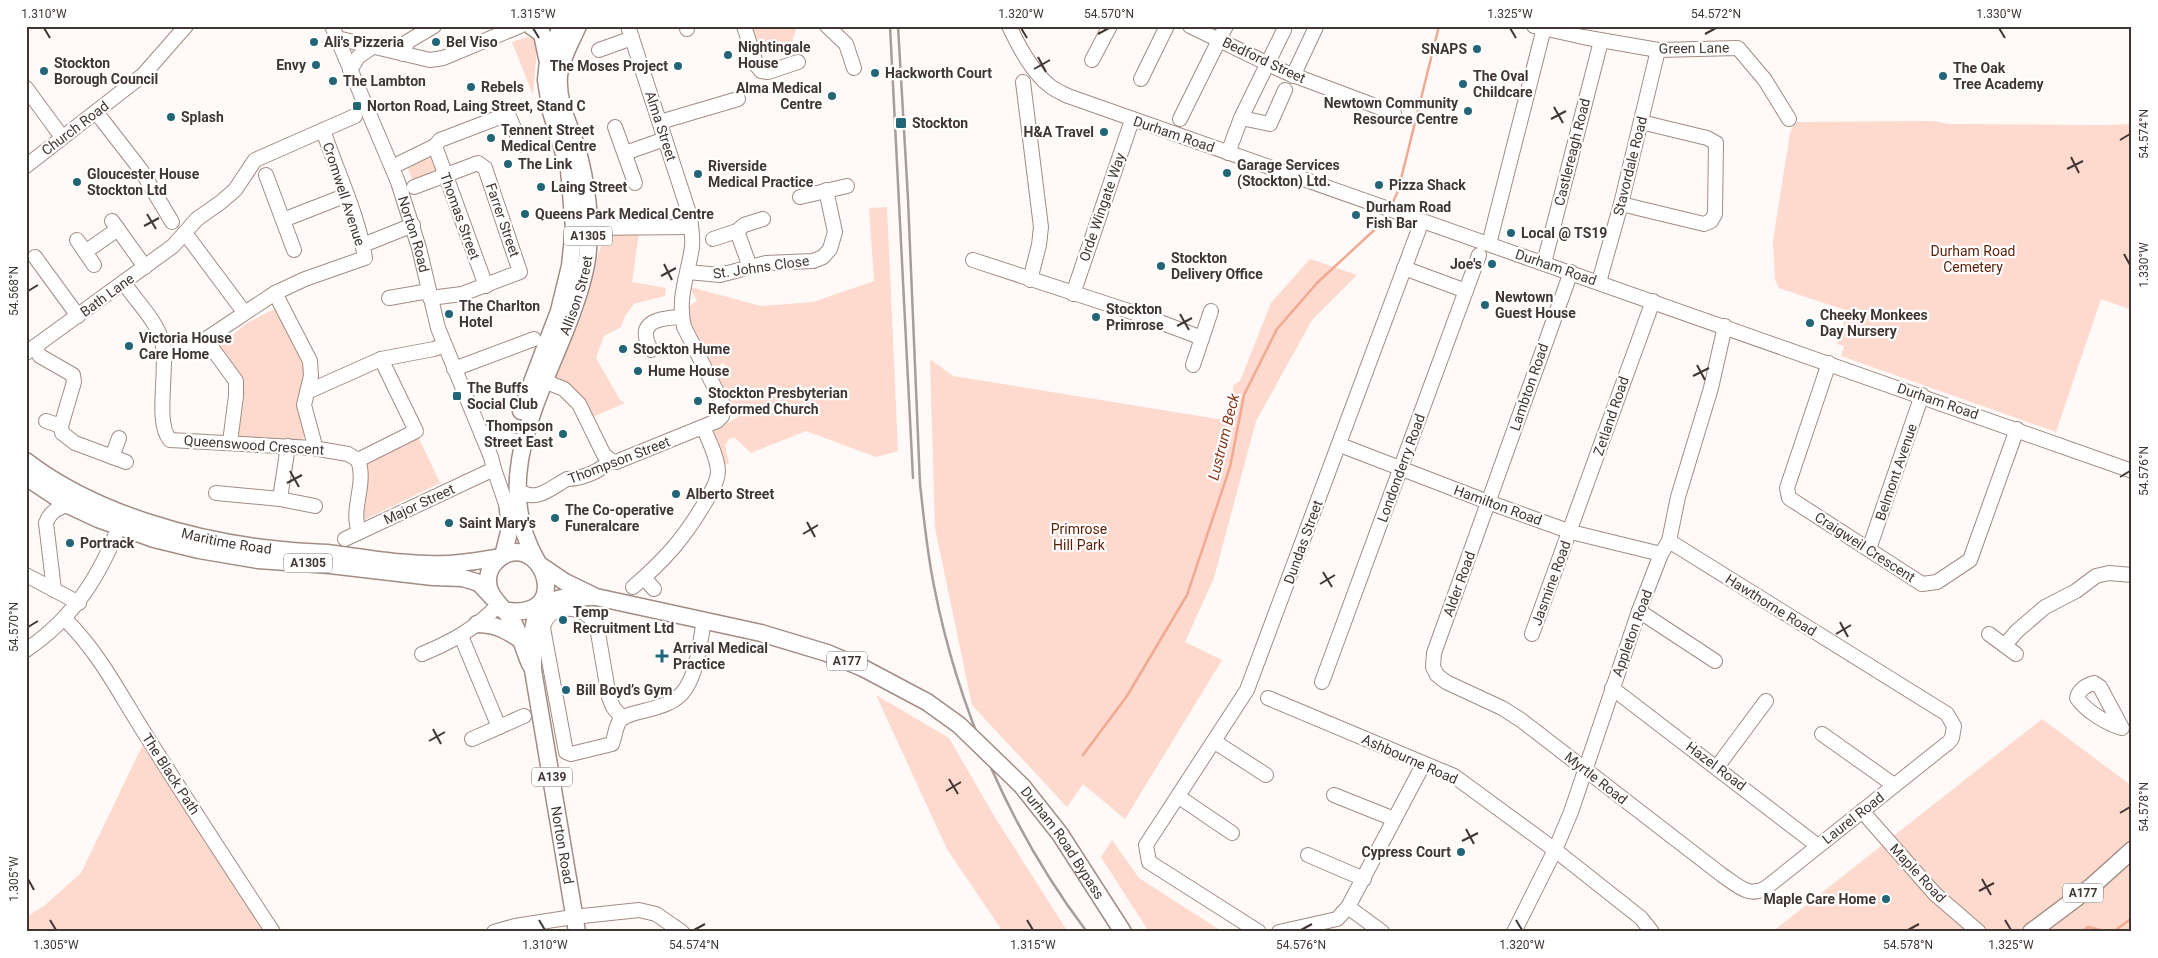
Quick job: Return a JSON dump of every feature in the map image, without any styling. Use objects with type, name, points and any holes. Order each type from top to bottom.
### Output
[{"type":"main road","points":[[531,26],[542,34],[548,61]]},
{"type":"main road","name":"Allison Street","points":[[538,563],[524,536],[518,511],[518,442],[572,313],[586,264],[569,170],[548,98],[546,80],[548,61],[561,26]]},
{"type":"main road","name":"Allison Street","points":[[502,556],[510,528],[507,486],[518,442],[524,400],[559,310],[581,228],[582,166],[561,105],[559,86],[559,75],[564,57],[578,26]]},
{"type":"main road","name":"Maritime Road","points":[[26,461],[64,487],[154,539],[232,556],[433,577],[463,578],[479,583],[498,604]]},
{"type":"main road","name":"Maritime Road","points":[[26,476],[68,505],[122,520],[197,536],[281,550],[422,564],[470,562],[502,556]]},
{"type":"main road","points":[[502,556],[512,552],[524,554],[538,563]]},
{"type":"main road","name":"Norton Road","points":[[502,556],[490,568],[488,586],[498,604],[512,621],[533,670]]},
{"type":"main road","name":"A177","points":[[538,563],[565,582],[596,597]]},
{"type":"main road","name":"Norton Road","points":[[538,563],[546,579],[545,590],[533,630],[533,670],[566,858],[575,924]]},
{"type":"main road","name":"A177","points":[[539,605],[562,598],[596,597],[704,620]]},
{"type":"main road","points":[[498,604],[517,613],[527,612],[539,605]]},
{"type":"main road","name":"Durham Road Bypass","points":[[704,620],[761,633],[827,654],[863,668],[927,702],[959,725],[1022,786],[1060,834],[1123,932]]},
{"type":"main road","points":[[477,624],[492,624],[521,640]]},
{"type":"main road","name":"A177","points":[[2031,932],[2091,887],[2132,850]]},
{"type":"street","name":"Church Road","points":[[26,166],[143,74],[186,26]]},
{"type":"street","points":[[405,48],[434,26]]},
{"type":"street","points":[[744,26],[757,66],[764,72],[798,62]]},
{"type":"street","points":[[827,26],[841,38],[849,61]]},
{"type":"street","name":"Durham Road","points":[[1009,26],[1019,46],[1037,72],[1050,86],[1068,96],[1228,154],[1922,395],[2132,471]]},
{"type":"street","points":[[1092,60],[1110,26]]},
{"type":"street","points":[[1141,79],[1167,26]]},
{"type":"street","name":"Bedford Street","points":[[1190,26],[1267,65],[1394,113]]},
{"type":"street","points":[[1180,119],[1226,26]]},
{"type":"street","points":[[334,32],[374,46],[405,48],[430,60],[442,58],[514,27]]},
{"type":"street","points":[[1293,76],[1316,27]]},
{"type":"street","points":[[1489,244],[1539,27]]},
{"type":"street","name":"Green Lane","points":[[1539,27],[1601,41],[1658,50],[1738,48],[1765,80],[1790,119]]},
{"type":"street","points":[[1228,154],[1241,118],[1284,30]]},
{"type":"street","name":"Norton Road","points":[[334,32],[392,167],[413,225],[444,345],[492,457],[494,469],[508,510]]},
{"type":"street","points":[[599,50],[630,32]]},
{"type":"street","name":"Alma Street","points":[[630,32],[690,216],[692,245],[681,304],[682,317]]},
{"type":"street","name":"Castlereagh Road","points":[[1544,263],[1601,41]]},
{"type":"street","points":[[350,70],[358,57],[374,46]]},
{"type":"street","name":"Stavordale Road","points":[[1599,282],[1621,204],[1658,50]]},
{"type":"street","points":[[1023,82],[1040,227],[1040,245],[1030,280]]},
{"type":"street","points":[[26,88],[62,137]]},
{"type":"street","points":[[1241,118],[1270,124],[1285,90]]},
{"type":"street","points":[[660,122],[738,99]]},
{"type":"street","points":[[96,112],[141,170],[172,222]]},
{"type":"street","points":[[392,167],[435,146],[440,140],[508,114],[521,145]]},
{"type":"street","points":[[323,130],[355,116]]},
{"type":"street","name":"Orde Wingate Way","points":[[1073,294],[1132,120]]},
{"type":"street","points":[[1621,204],[1704,224],[1711,221],[1715,214],[1716,143],[1707,138],[1641,122]]},
{"type":"street","points":[[615,127],[635,183]]},
{"type":"street","name":"Bath Lane","points":[[30,350],[172,246],[197,219],[234,190],[255,160],[323,130]]},
{"type":"street","name":"Cromwell Avenue","points":[[323,130],[347,194],[364,251]]},
{"type":"street","points":[[625,153],[665,139]]},
{"type":"street","name":"Thomas Street","points":[[435,146],[486,286]]},
{"type":"street","name":"Farrer Street","points":[[445,176],[478,163],[485,168],[520,272],[486,286]]},
{"type":"street","points":[[266,175],[294,250]]},
{"type":"street","points":[[414,187],[445,176]]},
{"type":"street","points":[[800,197],[847,186]]},
{"type":"street","name":"St. Johns Close","points":[[688,272],[720,275],[766,264],[813,260],[823,256],[830,249],[836,232],[826,190]]},
{"type":"street","points":[[283,220],[347,194]]},
{"type":"street","points":[[713,238],[737,231],[744,224],[763,219]]},
{"type":"street","name":"Dundas Street","points":[[1259,932],[1149,862],[1146,845],[1215,742],[1247,690],[1340,445],[1422,220]]},
{"type":"street","points":[[85,252],[115,225],[145,267]]},
{"type":"street","points":[[164,353],[188,351],[275,292],[364,251],[413,225]]},
{"type":"street","points":[[581,228],[692,227]]},
{"type":"street","points":[[737,231],[750,267]]},
{"type":"street","points":[[185,234],[244,312]]},
{"type":"street","points":[[77,240],[94,265]]},
{"type":"street","name":"Londonderry Road","points":[[1322,682],[1479,255]]},
{"type":"street","points":[[35,257],[78,316]]},
{"type":"street","points":[[973,260],[1144,316],[1202,338]]},
{"type":"street","points":[[1404,268],[1466,291]]},
{"type":"street","name":"Lambton Road","points":[[1488,502],[1571,272]]},
{"type":"street","name":"Queenswood Crescent","points":[[124,283],[158,331],[164,353],[162,424],[164,433],[170,440],[313,448],[348,454],[358,460]]},
{"type":"street","points":[[389,298],[462,294],[486,286]]},
{"type":"street","points":[[275,292],[310,361],[311,376],[304,404],[314,442],[313,448]]},
{"type":"street","name":"Zetland Road","points":[[1570,532],[1653,301]]},
{"type":"street","points":[[1193,365],[1211,312]]},
{"type":"street","points":[[651,350],[646,340],[646,330],[651,323],[662,318],[682,317]]},
{"type":"street","name":"Thompson Street","points":[[517,489],[525,496],[533,497],[568,480],[605,467],[610,460],[616,462],[717,421],[722,416],[724,406],[684,327],[682,317]]},
{"type":"street","name":"Appleton Road","points":[[1514,932],[1571,812],[1639,611],[1661,554],[1669,541],[1678,497],[1711,388],[1725,326]]},
{"type":"street","points":[[454,369],[534,339]]},
{"type":"street","points":[[206,340],[236,381],[230,442]]},
{"type":"street","points":[[307,392],[381,359],[434,349],[444,345]]},
{"type":"street","points":[[30,350],[73,374],[74,382],[61,426],[62,433],[66,438],[126,462]]},
{"type":"street","points":[[359,532],[356,522],[362,470],[358,460],[416,431],[381,359]]},
{"type":"street","name":"Craigweil Crescent","points":[[1829,363],[1787,488],[1789,498],[1922,584],[1937,582],[1970,560],[2017,429]]},
{"type":"street","points":[[544,381],[564,390],[579,404],[604,455],[610,460]]},
{"type":"street","name":"Belmont Avenue","points":[[1869,549],[1922,395]]},
{"type":"street","points":[[46,421],[61,426]]},
{"type":"street","points":[[633,587],[677,546],[693,525],[714,487],[718,473],[715,458],[703,427]]},
{"type":"street","points":[[482,432],[518,442]]},
{"type":"street","points":[[112,457],[119,438]]},
{"type":"street","name":"Hamilton Road","points":[[1340,445],[1570,532],[1661,554]]},
{"type":"street","points":[[280,499],[288,446]]},
{"type":"street","name":"Major Street","points":[[344,539],[494,469]]},
{"type":"street","points":[[216,493],[280,499],[315,506]]},
{"type":"street","name":"Alder Road","points":[[1433,666],[1434,653],[1488,502]]},
{"type":"street","points":[[54,590],[46,522],[49,515],[58,508],[68,505]]},
{"type":"street","points":[[26,650],[41,640],[80,603],[100,568],[122,520]]},
{"type":"street","name":"Jasmine Road","points":[[1532,634],[1570,532]]},
{"type":"street","name":"Hawthorne Road","points":[[1669,541],[1947,714],[1954,726],[1952,738],[1949,742]]},
{"type":"street","points":[[2005,645],[2017,631],[2045,607],[2076,591],[2096,576],[2109,573],[2132,575]]},
{"type":"street","points":[[26,575],[80,603]]},
{"type":"street","points":[[644,578],[654,589]]},
{"type":"street","points":[[422,654],[461,636],[498,604]]},
{"type":"street","points":[[622,718],[613,707],[609,697],[597,627],[593,618],[586,612],[577,609],[554,612],[549,616],[544,622],[543,628],[566,752],[571,754],[612,744],[622,718],[632,713],[653,710],[672,702],[685,690],[692,677],[704,620]]},
{"type":"street","points":[[1639,611],[1715,661]]},
{"type":"street","name":"The Black Path","points":[[65,619],[93,649],[109,672],[148,738],[272,932]]},
{"type":"street","points":[[1989,634],[2016,654]]},
{"type":"street","points":[[461,636],[499,727]]},
{"type":"street","name":"Myrtle Road","points":[[1433,666],[1437,675],[1446,682],[1502,708],[1521,720],[1736,885],[1744,890],[1757,892]]},
{"type":"street","name":"Hazel Road","points":[[1612,688],[1818,846]]},
{"type":"street","name":"Ashbourne Road","points":[[1278,697],[1423,764],[1454,776],[1554,850],[1641,918],[1652,932]]},
{"type":"street","points":[[1716,767],[1766,701]]},
{"type":"street","points":[[472,739],[524,716]]},
{"type":"street","points":[[1822,734],[1894,785]]},
{"type":"street","points":[[1215,742],[1266,775]]},
{"type":"street","name":"Laurel Road","points":[[1757,892],[1768,887],[1949,742]]},
{"type":"street","points":[[1278,932],[1337,919],[1348,907],[1423,764]]},
{"type":"street","points":[[1334,795],[1394,819]]},
{"type":"street","points":[[1179,797],[1232,833]]},
{"type":"street","name":"Maple Road","points":[[1862,811],[1935,894],[1979,932]]},
{"type":"street","points":[[1308,855],[1364,878]]},
{"type":"street","points":[[1348,907],[1382,932]]},
{"type":"street","points":[[494,932],[515,926],[575,924],[640,910],[656,914],[682,932]]},
{"type":"green space","points":[[750,26],[797,26],[791,45],[778,41],[758,49]]},
{"type":"green space","points":[[527,37],[535,40],[537,47],[533,95],[512,42]]},
{"type":"green space","name":"Durham Road Cemetery","points":[[1933,121],[1949,124],[2132,124],[2132,310],[2101,299],[2056,432],[1841,356],[1844,346],[1837,344],[1848,311],[1779,288],[1775,280],[1773,241],[1792,127],[1797,122]]},
{"type":"green space","points":[[427,158],[432,159],[437,171],[413,182],[408,169],[409,165]]},
{"type":"green space","points":[[887,207],[898,451],[876,457],[806,431],[751,453],[734,437],[729,439],[725,445],[729,464],[722,465],[712,434],[738,417],[716,381],[722,372],[729,375],[723,362],[719,367],[707,363],[687,320],[688,307],[697,301],[690,287],[761,306],[813,302],[874,281],[869,208]]},
{"type":"green space","points":[[639,234],[632,282],[666,288],[665,296],[634,304],[625,316],[621,327],[604,336],[596,358],[620,400],[625,403],[590,418],[557,380],[556,373],[583,313],[599,251],[608,235]]},
{"type":"green space","name":"Primrose Hill Park","points":[[1310,259],[1357,275],[1312,320],[1256,421],[1214,578],[1185,642],[1222,660],[1125,819],[1083,784],[1067,807],[972,705],[935,528],[930,359],[953,376],[1224,420],[1234,385],[1240,381],[1271,303]]},
{"type":"green space","points":[[276,308],[304,366],[299,411],[307,433],[302,440],[241,438],[236,432],[244,390],[237,372],[219,346],[247,323]]},
{"type":"green space","points":[[416,432],[440,483],[364,520],[365,458]]},
{"type":"green space","points":[[876,695],[949,738],[996,819],[1068,932],[1003,932],[947,849]]},
{"type":"green space","points":[[2042,719],[2132,786],[2132,932],[1772,932]]},
{"type":"green space","points":[[145,740],[267,932],[26,932],[26,917],[44,906],[81,873]]},
{"type":"green space","points":[[1112,840],[1139,878],[1223,932],[1149,932],[1101,857]]},
{"type":"waterway","name":"Lustrum Beck","points":[[1391,206],[1398,191],[1439,26]]},
{"type":"waterway","name":"Lustrum Beck","points":[[1083,755],[1127,696],[1187,595],[1230,467],[1244,395],[1277,329],[1317,283],[1384,221],[1388,213]]},
{"type":"waterway","points":[[2113,932],[2132,918]]},
{"type":"waterway","points":[[2082,932],[2088,927],[2108,932]]},
{"type":"railway","points":[[890,26],[913,478]]},
{"type":"railway","points":[[898,26],[908,199],[920,484],[934,586],[957,678],[991,768],[1034,853],[1087,932]]},
{"type":"place","name":"Ali's Pizzeria","points":[[314,42]]},
{"type":"place","name":"Bel Viso","points":[[436,42]]},
{"type":"place","name":"SNAPS","points":[[1477,49]]},
{"type":"place","name":"Nightingale House","points":[[728,55]]},
{"type":"place","name":"Envy","points":[[316,65]]},
{"type":"place","name":"The Moses Project","points":[[678,66]]},
{"type":"place","name":"Stockton Borough Council","points":[[44,71]]},
{"type":"place","name":"Hackworth Court","points":[[875,73]]},
{"type":"place","name":"The Oak Tree Academy","points":[[1943,76]]},
{"type":"place","name":"The Lambton","points":[[333,81]]},
{"type":"place","name":"The Oval Childcare","points":[[1463,84]]},
{"type":"place","name":"Rebels","points":[[471,87]]},
{"type":"place","name":"Alma Medical Centre","points":[[832,96]]},
{"type":"place","name":"Norton Road, Laing Street, Stand C","points":[[357,106]]},
{"type":"place","name":"Newtown Community Resource Centre","points":[[1468,111]]},
{"type":"place","name":"Splash","points":[[171,117]]},
{"type":"place","name":"Stockton","points":[[901,123]]},
{"type":"place","name":"H&A Travel","points":[[1104,132]]},
{"type":"place","name":"Tennent Street Medical Centre","points":[[491,138]]},
{"type":"place","name":"The Link","points":[[508,164]]},
{"type":"place","name":"Garage Services (Stockton) Ltd.","points":[[1227,173]]},
{"type":"place","name":"Riverside Medical Practice","points":[[698,174]]},
{"type":"place","name":"Gloucester House Stockton Ltd","points":[[77,182]]},
{"type":"place","name":"Pizza Shack","points":[[1379,185]]},
{"type":"place","name":"Laing Street","points":[[541,187]]},
{"type":"place","name":"Queens Park Medical Centre","points":[[525,214]]},
{"type":"place","name":"Durham Road Fish Bar","points":[[1356,215]]},
{"type":"place","name":"Local @ TS19","points":[[1511,233]]},
{"type":"place","name":"Joe's","points":[[1492,264]]},
{"type":"place","name":"Stockton Delivery Office","points":[[1161,266]]},
{"type":"place","name":"Newtown Guest House","points":[[1485,305]]},
{"type":"place","name":"The Charlton Hotel","points":[[449,314]]},
{"type":"place","name":"Stockton Primrose","points":[[1096,317]]},
{"type":"place","name":"Cheeky Monkees Day Nursery","points":[[1810,323]]},
{"type":"place","name":"Victoria House Care Home","points":[[129,346]]},
{"type":"place","name":"Stockton Hume","points":[[623,349]]},
{"type":"place","name":"Hume House","points":[[638,371]]},
{"type":"place","name":"The Buffs Social Club","points":[[457,396]]},
{"type":"place","name":"Stockton Presbyterian Reformed Church","points":[[698,401]]},
{"type":"place","name":"Thompson Street East","points":[[563,434]]},
{"type":"place","name":"Alberto Street","points":[[676,494]]},
{"type":"place","name":"The Co-operative Funeralcare","points":[[555,518]]},
{"type":"place","name":"Saint Mary's","points":[[449,523]]},
{"type":"place","name":"Portrack","points":[[70,543]]},
{"type":"place","name":"Temp Recruitment Ltd","points":[[563,620]]},
{"type":"place","name":"Arrival Medical Practice","points":[[662,656]]},
{"type":"place","name":"Bill Boyd’s Gym","points":[[566,690]]},
{"type":"place","name":"Cypress Court","points":[[1461,852]]},
{"type":"place","name":"Maple Care Home","points":[[1886,899]]}]
